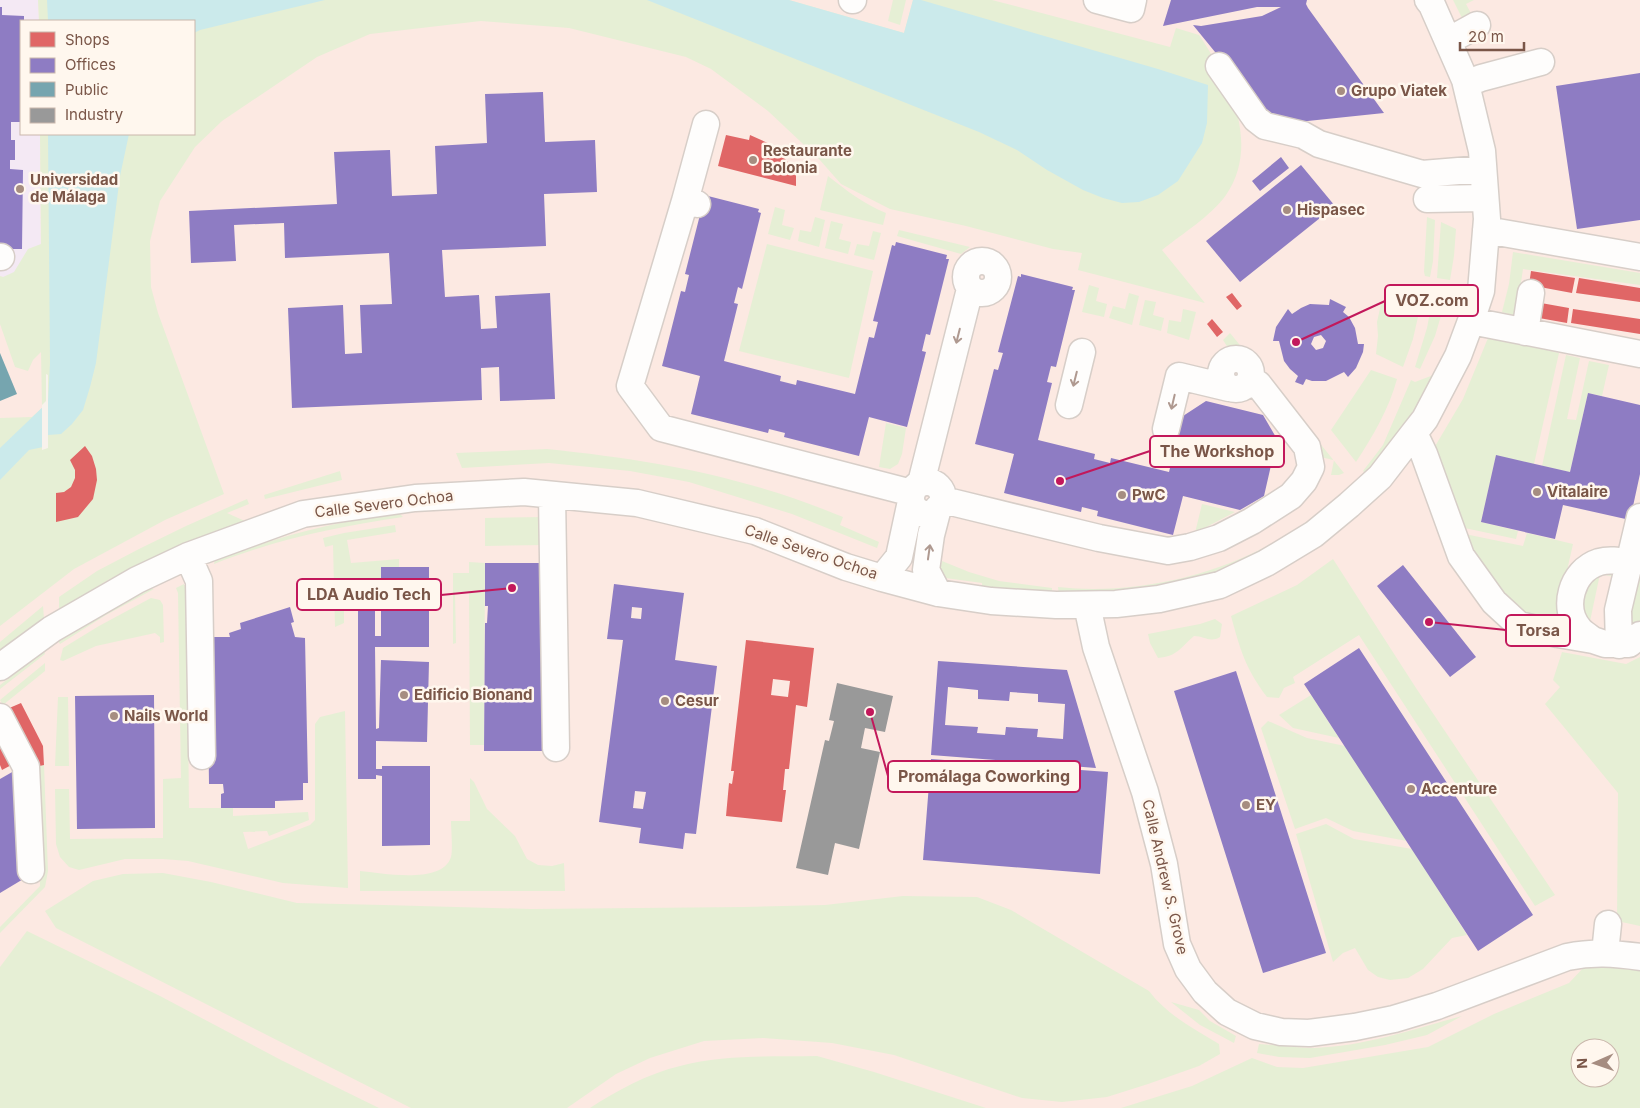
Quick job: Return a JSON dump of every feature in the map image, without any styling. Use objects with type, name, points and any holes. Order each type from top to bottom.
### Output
[{"type":"street","points":[[1097,0],[1131,9],[1133,0]]},
{"type":"street","name":"Calle Severo Ochoa","points":[[0,667],[52,629],[137,580],[188,556],[303,514],[415,498],[524,492],[637,502],[755,531],[846,567],[882,578],[938,592],[991,602],[1056,606],[1116,604],[1167,597],[1220,585],[1266,564],[1314,534],[1349,506],[1380,477],[1425,419],[1458,356],[1481,291],[1486,230],[1486,198],[1482,151],[1466,84],[1432,4],[1428,0]]},
{"type":"street","points":[[1448,41],[1477,25]]},
{"type":"street","points":[[1466,84],[1481,78],[1541,62]]},
{"type":"street","points":[[1219,66],[1256,119],[1265,126],[1303,135],[1319,144],[1404,161],[1422,174],[1483,168]]},
{"type":"street","points":[[706,124],[691,202],[630,386],[660,428],[1099,538],[1168,551],[1190,547],[1219,538],[1252,521],[1291,496],[1304,482],[1311,467],[1307,447],[1263,390],[1240,383],[1179,376],[1166,429]]},
{"type":"street","points":[[1427,200],[1486,198]]},
{"type":"street","points":[[1486,230],[1543,232],[1640,257]]},
{"type":"street","points":[[882,578],[899,557],[927,495],[979,291]]},
{"type":"street","points":[[1525,332],[1531,293]]},
{"type":"street","points":[[1471,322],[1640,354]]},
{"type":"street","points":[[1069,405],[1082,352]]},
{"type":"street","points":[[1414,433],[1424,454],[1461,556],[1494,602],[1519,625],[1605,644],[1629,640],[1618,610],[1640,518]]},
{"type":"street","points":[[552,495],[556,748]]},
{"type":"street","points":[[927,495],[929,549],[926,570],[938,592]]},
{"type":"street","points":[[188,556],[199,581],[204,611],[202,756]]},
{"type":"street","points":[[1593,640],[1580,630],[1572,616],[1570,599],[1574,584],[1584,570],[1598,562],[1614,560],[1630,563]]},
{"type":"street","name":"Calle Andrew S. Grove","points":[[1086,605],[1096,648],[1145,792],[1164,864],[1177,944],[1188,969],[1205,992],[1227,1012],[1255,1026],[1281,1032],[1309,1033],[1355,1027],[1394,1019],[1438,1006],[1567,957],[1587,953],[1640,957]]},
{"type":"street","points":[[0,717],[26,767],[31,870]]},
{"type":"street","points":[[1605,953],[1608,924]]},
{"type":"shaded area","points":[[0,0],[1640,0],[1640,1108],[0,1108]]},
{"type":"shaded area","name":"Universidad de Málaga","points":[[0,0],[38,0],[39,20],[20,20],[20,135],[40,135],[41,281],[16,281],[0,276]]},
{"type":"green space","points":[[38,0],[789,0],[904,33],[913,0],[992,0],[1170,47],[1176,28],[1199,35],[1221,71],[1237,112],[1241,134],[1241,155],[1236,175],[1220,203],[1162,250],[1205,303],[1078,270],[1082,253],[1053,249],[966,226],[890,209],[841,184],[819,159],[768,111],[711,69],[686,57],[569,28],[481,21],[370,34],[317,57],[222,121],[195,147],[160,201],[150,241],[151,287],[158,313],[224,494],[165,520],[74,569],[0,626],[0,418],[32,417],[42,408],[41,352],[33,360],[28,371],[15,367],[0,324],[0,276],[3,277],[14,272],[28,249],[41,244],[40,135],[195,135],[195,20],[39,20]]},
{"type":"green space","points":[[893,0],[906,0],[900,25],[888,21]]},
{"type":"green space","points":[[1453,0],[1474,0],[1466,4],[1474,19],[1464,22]]},
{"type":"green space","points":[[828,176],[863,201],[886,213],[883,225],[820,210]]},
{"type":"green space","points":[[775,207],[785,210],[782,225],[794,228],[790,240],[768,234]]},
{"type":"green space","points":[[815,217],[825,220],[819,247],[798,241],[800,230],[811,232]]},
{"type":"green space","points":[[1427,217],[1435,220],[1433,261],[1430,277],[1425,276],[1424,272]]},
{"type":"green space","points":[[831,221],[843,224],[839,239],[851,242],[848,254],[825,248]]},
{"type":"green space","points":[[1441,222],[1456,229],[1450,280],[1437,278]]},
{"type":"green space","points":[[899,230],[970,247],[961,254],[897,236]]},
{"type":"green space","points":[[873,231],[881,233],[874,260],[854,255],[857,244],[869,246]]},
{"type":"green space","points":[[767,244],[873,271],[849,378],[739,351]]},
{"type":"green space","points":[[1513,252],[1640,273],[1640,285],[1523,269],[1516,316],[1502,312],[1509,284]]},
{"type":"green space","points":[[1089,285],[1099,288],[1096,301],[1107,304],[1104,317],[1082,312]]},
{"type":"green space","points":[[1395,288],[1395,305],[1412,308],[1416,289],[1424,290],[1413,339],[1403,367],[1376,354],[1377,322],[1381,304]]},
{"type":"green space","points":[[1434,291],[1448,292],[1435,336],[1420,369],[1415,367],[1427,328]]},
{"type":"green space","points":[[1129,293],[1139,296],[1132,325],[1109,318],[1113,306],[1125,309]]},
{"type":"green space","points":[[1145,300],[1156,302],[1153,315],[1164,318],[1161,331],[1139,325]]},
{"type":"green space","points":[[1183,309],[1196,312],[1189,340],[1167,333],[1169,320],[1181,322]]},
{"type":"green space","points":[[1230,333],[1333,460],[1320,457],[1310,436],[1245,355],[1238,351],[1230,351],[1223,340]]},
{"type":"green space","points":[[1488,338],[1497,338],[1559,353],[1534,464],[1496,456],[1481,522],[1518,531],[1516,539],[1460,527],[1434,448],[1463,399]]},
{"type":"green space","points":[[1566,355],[1580,358],[1567,419],[1576,420],[1589,361],[1609,365],[1602,396],[1588,393],[1570,472],[1542,466]]},
{"type":"green space","points":[[1371,370],[1397,379],[1390,401],[1380,422],[1356,462],[1331,430]]},
{"type":"green space","points":[[1436,374],[1421,402],[1367,475],[1363,471],[1383,445],[1411,380],[1415,382]]},
{"type":"green space","points":[[886,423],[906,428],[902,454],[898,464],[890,469],[879,467]]},
{"type":"green space","points":[[547,449],[624,458],[734,480],[843,517],[840,525],[879,542],[877,548],[792,514],[689,482],[630,471],[549,463],[462,468],[456,453]]},
{"type":"green space","points":[[1334,461],[1344,473],[1331,475]]},
{"type":"green space","points":[[340,471],[342,480],[265,499],[264,495]]},
{"type":"green space","points":[[1352,484],[1354,487],[1296,532],[1261,553],[1229,567],[1179,583],[1146,590],[1059,595],[1058,587],[1120,588],[1183,578],[1214,569],[1244,557],[1299,527],[1320,512]]},
{"type":"green space","points":[[247,499],[249,504],[227,513],[247,522],[156,557],[108,580],[59,611],[59,597],[97,571],[186,526]]},
{"type":"green space","points":[[1202,504],[1235,512],[1195,533]]},
{"type":"green space","points":[[400,514],[403,517],[354,525],[284,541],[214,564],[215,560],[283,537],[329,525]]},
{"type":"green space","points":[[545,517],[545,545],[485,546],[485,518]]},
{"type":"green space","points":[[395,525],[396,532],[347,540],[351,563],[399,559],[399,567],[381,567],[381,587],[358,588],[344,593],[344,623],[335,627],[333,545],[325,547],[323,538]]},
{"type":"green space","points":[[1460,533],[1523,546],[1527,533],[1573,544],[1560,602],[1562,623],[1522,619]]},
{"type":"green space","points":[[1333,559],[1416,688],[1555,895],[1535,906],[1359,635],[1293,677],[1295,683],[1284,688],[1279,698],[1267,697],[1253,677],[1237,639],[1231,616],[1297,585]]},
{"type":"green space","points":[[942,561],[999,581],[1052,588],[1052,594],[982,588],[982,583],[938,577]]},
{"type":"green space","points":[[469,562],[485,563],[484,745],[470,745],[469,592],[455,592],[456,643],[453,644],[453,573],[469,573]]},
{"type":"green space","points":[[1601,570],[1616,570],[1620,574],[1620,578],[1600,574],[1589,626],[1611,631],[1610,639],[1598,636],[1590,629],[1585,620],[1583,609],[1583,597],[1587,586],[1592,577]]},
{"type":"green space","points":[[1637,575],[1640,576],[1640,622],[1628,635],[1625,618]]},
{"type":"green space","points":[[184,584],[187,615],[189,808],[233,808],[233,816],[308,812],[309,820],[269,836],[267,831],[243,832],[248,849],[310,825],[315,820],[315,724],[320,717],[345,711],[348,888],[283,883],[188,861],[163,859],[125,859],[79,870],[69,867],[60,857],[56,844],[55,789],[69,789],[70,839],[163,838],[163,779],[181,778],[178,593],[176,588]]},
{"type":"green space","points":[[149,588],[154,589],[106,615],[60,644],[58,641],[104,612]]},
{"type":"green space","points":[[151,598],[160,600],[163,605],[164,642],[160,643],[160,637],[155,633],[96,646],[63,661],[60,660],[63,648]]},
{"type":"green space","points":[[43,606],[44,619],[0,651],[0,642]]},
{"type":"green space","points":[[1215,619],[1222,624],[1220,637],[1216,639],[1194,636],[1174,653],[1158,658],[1150,643],[1148,634],[1200,624]]},
{"type":"green space","points":[[44,651],[45,654],[0,689],[0,685]]},
{"type":"green space","points":[[1562,652],[1626,664],[1640,657],[1640,926],[1617,921],[1618,793],[1545,704],[1560,687],[1553,680]]},
{"type":"green space","points":[[45,663],[45,671],[3,705],[0,700]]},
{"type":"green space","points":[[1311,695],[1339,738],[1293,728],[1279,715]]},
{"type":"green space","points":[[58,697],[68,697],[69,766],[55,766]]},
{"type":"green space","points":[[1268,721],[1307,738],[1345,746],[1407,841],[1353,831],[1326,818],[1295,829],[1261,728]]},
{"type":"green space","points":[[44,765],[48,871],[45,887],[0,933],[0,927],[40,886],[35,767]]},
{"type":"green space","points":[[470,778],[474,782],[487,809],[515,836],[527,859],[538,865],[552,866],[564,863],[565,891],[360,891],[360,871],[410,875],[436,871],[445,866],[452,854],[451,821],[470,821]]},
{"type":"green space","points":[[1326,824],[1354,839],[1412,849],[1467,935],[1452,938],[1423,969],[1408,978],[1390,980],[1378,977],[1368,970],[1355,948],[1343,953],[1333,962],[1296,834]]},
{"type":"green space","points":[[163,873],[211,882],[297,903],[531,909],[825,905],[903,896],[977,897],[1011,910],[1149,991],[1172,1014],[1219,1044],[1220,1054],[1199,1066],[1107,1097],[1062,1102],[1022,1098],[894,1055],[832,1043],[763,1038],[704,1041],[650,1058],[616,1074],[567,1108],[411,1108],[56,928],[45,911],[93,881],[123,874]]},
{"type":"green space","points":[[27,931],[160,996],[281,1060],[379,1108],[0,1108],[0,967]]},
{"type":"green space","points":[[1585,966],[1615,966],[1640,970],[1640,1108],[1121,1108],[1192,1086],[1252,1058],[1277,1067],[1303,1068],[1428,1047],[1494,1014],[1569,983]]},
{"type":"green space","points":[[1171,1002],[1199,1010],[1210,1021],[1236,1036],[1234,1043],[1200,1025]]},
{"type":"green space","points":[[1462,1016],[1427,1035],[1385,1045],[1310,1058],[1279,1057],[1257,1053],[1259,1044],[1299,1048],[1331,1047],[1388,1037]]},
{"type":"green space","points":[[817,1056],[986,1108],[590,1108],[644,1078],[668,1069],[697,1062],[748,1057]]},
{"type":"water","points":[[47,0],[325,0],[195,32],[195,20],[48,20]]},
{"type":"water","points":[[647,0],[789,0],[904,33],[913,0],[921,0],[1208,85],[1207,123],[1202,143],[1178,181],[1158,195],[1139,202],[1122,203],[1083,190],[1047,170],[1017,150],[979,132]]},
{"type":"water","points":[[48,135],[129,135],[120,176],[96,363],[83,410],[61,434],[48,435],[48,446],[29,450],[0,480],[0,448],[48,402],[50,363]]},
{"type":"pier","points":[[46,374],[48,375],[48,448],[42,450],[42,405],[46,401]]},
{"type":"building: Shops","name":"Restaurante Bolonia","points":[[726,135],[749,140],[750,135],[770,144],[793,167],[796,174],[796,186],[718,166]]},
{"type":"building: Shops","points":[[1531,271],[1575,278],[1572,293],[1529,285]]},
{"type":"building: Shops","points":[[1579,278],[1640,288],[1640,302],[1576,293]]},
{"type":"building: Shops","points":[[1232,293],[1242,306],[1237,310],[1226,297]]},
{"type":"building: Shops","points":[[1541,303],[1569,308],[1567,323],[1539,318]]},
{"type":"building: Shops","points":[[1573,309],[1640,319],[1640,334],[1571,323]]},
{"type":"building: Shops","points":[[1212,319],[1223,332],[1217,337],[1207,324]]},
{"type":"building: Shops","points":[[85,446],[92,456],[96,469],[97,480],[93,499],[78,517],[56,522],[56,493],[64,492],[71,487],[75,478],[75,470],[70,460]]},
{"type":"building: Shops","points":[[746,640],[814,648],[807,707],[796,705],[789,769],[785,769],[783,790],[786,790],[782,822],[726,816],[729,783],[732,784],[734,771],[731,771]],"holes":[[[773,679],[790,681],[788,697],[771,695]]]},
{"type":"building: Shops","points":[[21,703],[43,746],[44,765],[35,767],[7,709]]},
{"type":"building: Shops","points":[[0,729],[17,762],[2,770],[0,765]]},
{"type":"building: Offices","points":[[1171,0],[1307,0],[1308,8],[1384,113],[1298,122],[1264,112],[1193,25],[1201,26],[1262,16],[1281,7],[1257,7],[1163,26]]},
{"type":"building: Offices","points":[[0,7],[2,7],[2,15],[24,16],[24,20],[20,20],[20,122],[11,122],[11,140],[15,140],[15,160],[10,160],[10,169],[23,170],[22,249],[0,249]]},
{"type":"building: Offices","points":[[1640,73],[1640,220],[1577,229],[1556,86]]},
{"type":"building: Offices","points":[[543,92],[545,142],[595,140],[597,192],[544,194],[546,246],[442,250],[445,297],[479,295],[481,329],[497,328],[495,296],[550,293],[555,399],[500,401],[499,367],[481,368],[482,400],[292,408],[288,308],[343,305],[345,354],[362,353],[360,305],[392,304],[389,253],[285,258],[284,223],[234,225],[236,261],[191,263],[189,211],[337,204],[334,152],[390,150],[392,196],[437,194],[435,146],[487,143],[485,94]]},
{"type":"building: Offices","points":[[1281,157],[1289,168],[1260,191],[1252,181]]},
{"type":"building: Offices","points":[[1301,165],[1335,206],[1240,282],[1206,241]]},
{"type":"building: Offices","points":[[708,196],[759,209],[758,212],[761,213],[742,289],[738,287],[734,303],[738,304],[724,361],[781,376],[780,381],[796,385],[797,380],[855,394],[869,337],[874,338],[878,322],[873,321],[892,245],[895,246],[896,242],[947,255],[946,259],[949,259],[930,335],[926,334],[922,351],[926,352],[907,427],[869,417],[859,456],[784,437],[785,433],[769,429],[768,433],[691,414],[700,376],[662,366],[681,291],[685,292],[689,275],[685,274],[704,199],[707,199]]},
{"type":"building: Offices","points":[[1021,274],[1073,287],[1072,290],[1075,290],[1056,367],[1051,366],[1047,382],[1052,383],[1038,440],[1095,454],[1094,459],[1110,463],[1111,458],[1169,472],[1183,416],[1206,401],[1263,415],[1277,439],[1264,496],[1240,510],[1183,496],[1173,535],[1097,516],[1098,511],[1082,507],[1081,512],[1004,493],[1014,454],[975,444],[994,369],[998,370],[1003,353],[998,352],[1018,276],[1021,277]]},
{"type":"building: Offices","points":[[1330,299],[1346,307],[1343,312],[1349,317],[1355,328],[1358,344],[1364,344],[1363,352],[1356,368],[1348,377],[1344,372],[1326,381],[1306,379],[1303,385],[1295,382],[1298,376],[1284,361],[1279,341],[1273,341],[1276,327],[1288,309],[1292,314],[1310,304],[1329,305]],"holes":[[[1321,335],[1326,341],[1323,348],[1316,350],[1311,344],[1314,337]]]},
{"type":"building: Offices","points":[[1588,393],[1640,405],[1640,474],[1630,520],[1563,505],[1555,539],[1481,522],[1496,455],[1570,472]]},
{"type":"building: Offices","points":[[485,563],[548,563],[547,751],[484,751],[485,623],[487,623],[488,606],[485,606]]},
{"type":"building: Offices","points":[[1403,565],[1476,657],[1450,677],[1377,586]]},
{"type":"building: Offices","name":"Edificio Bionand","points":[[381,567],[429,567],[429,647],[375,647],[376,729],[379,728],[381,660],[429,662],[427,742],[376,741],[376,769],[382,769],[382,766],[430,766],[430,845],[382,846],[382,776],[376,775],[376,779],[358,779],[358,588],[375,587],[375,636],[381,636]]},
{"type":"building: Offices","points":[[614,584],[684,593],[675,660],[717,666],[696,834],[685,833],[683,849],[639,843],[641,828],[599,822],[623,640],[607,639]],"holes":[[[632,607],[642,608],[641,619],[631,618]],[[635,791],[646,792],[643,809],[633,808]]]},
{"type":"building: Offices","points":[[290,607],[294,622],[291,623],[295,637],[305,638],[308,783],[303,783],[303,800],[275,801],[275,808],[221,808],[221,794],[224,793],[223,784],[209,784],[207,637],[230,637],[229,633],[241,629],[240,623]]},
{"type":"building: Offices","points":[[1359,648],[1533,915],[1478,951],[1304,684]]},
{"type":"building: Offices","points":[[938,661],[1067,670],[1096,768],[931,755]],"holes":[[[948,687],[978,690],[978,699],[1009,701],[1010,692],[1038,694],[1038,702],[1065,704],[1063,739],[1037,737],[1038,729],[1006,727],[1005,735],[977,733],[978,727],[945,725]]]},
{"type":"building: Offices","points":[[1236,671],[1326,953],[1263,973],[1174,691]]},
{"type":"building: Offices","points":[[154,695],[155,828],[77,829],[75,696]]},
{"type":"building: Offices","points":[[931,759],[1108,772],[1100,874],[923,860]]},
{"type":"building: Offices","points":[[14,771],[25,878],[0,893],[0,779]]},
{"type":"building: Public","points":[[0,353],[17,394],[0,401]]},
{"type":"building: Industry","points":[[837,683],[893,696],[885,732],[865,728],[861,748],[880,752],[859,849],[835,843],[828,875],[796,868],[825,740],[829,741],[834,721],[829,720]]},
{"type":"place","name":"Grupo Viatek","points":[[1341,91]]},
{"type":"place","name":"Restaurante Bolonia","points":[[753,160]]},
{"type":"place","name":"Universidad de Málaga","points":[[20,189]]},
{"type":"place","name":"Hispasec","points":[[1287,210]]},
{"type":"place","name":"VOZ.com","points":[[1296,342]]},
{"type":"place","name":"The Workshop","points":[[1060,481]]},
{"type":"place","name":"Vitalaire","points":[[1537,492]]},
{"type":"place","name":"PwC","points":[[1122,495]]},
{"type":"place","name":"LDA Audio Tech","points":[[512,588]]},
{"type":"place","name":"Torsa","points":[[1429,622]]},
{"type":"place","name":"Edificio Bionand","points":[[404,695]]},
{"type":"place","name":"Cesur","points":[[665,701]]},
{"type":"place","name":"Promálaga Coworking","points":[[870,712]]},
{"type":"place","name":"Nails World","points":[[114,716]]},
{"type":"place","name":"Accenture","points":[[1411,789]]},
{"type":"place","name":"EY","points":[[1246,805]]}]
